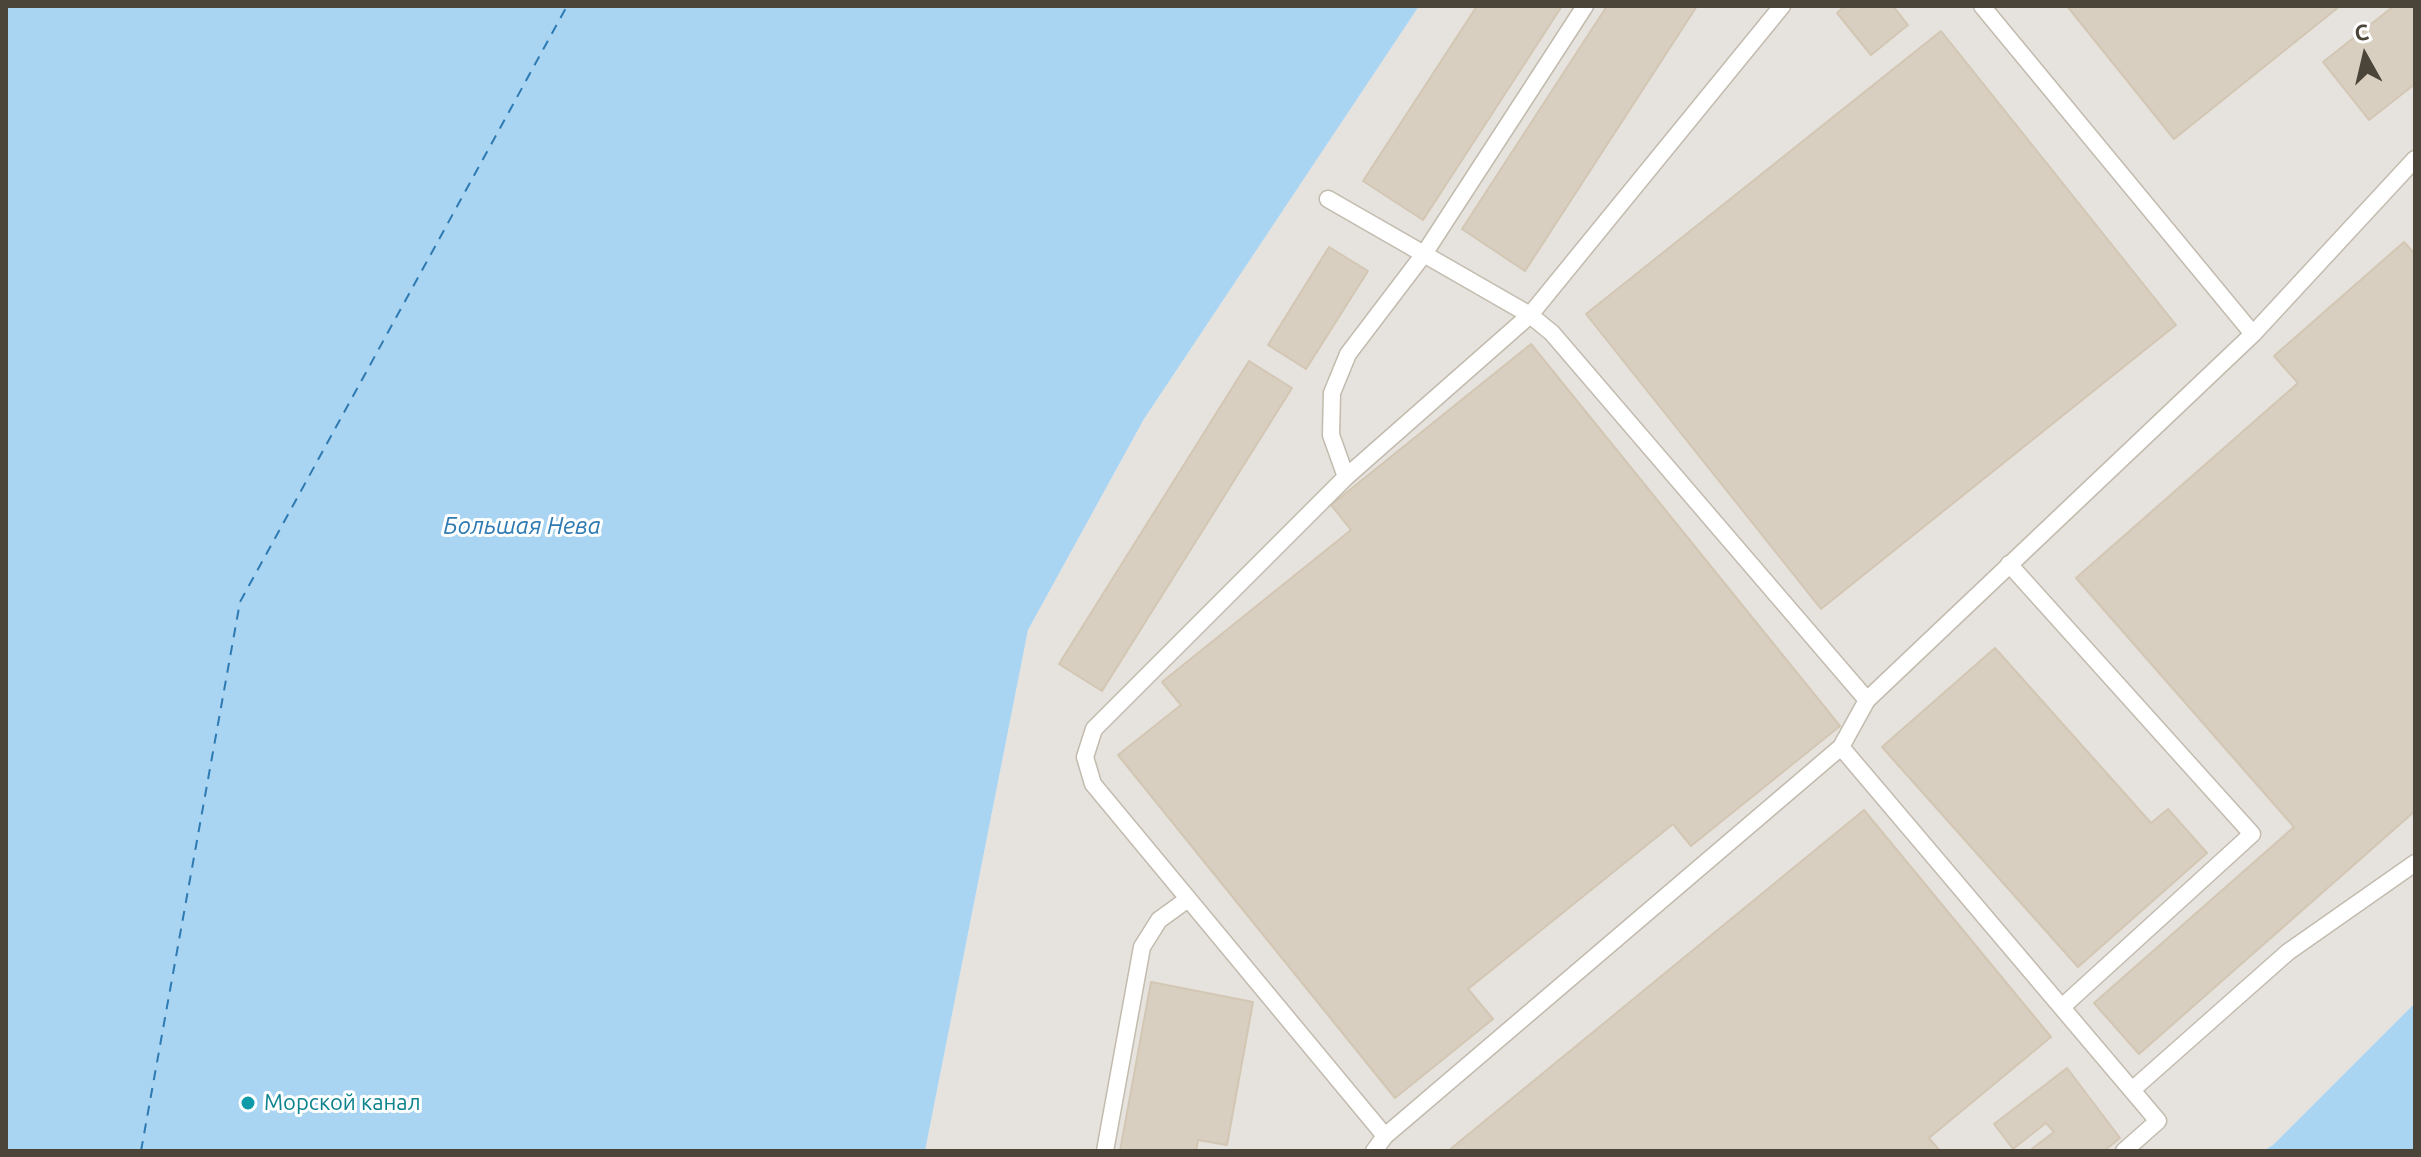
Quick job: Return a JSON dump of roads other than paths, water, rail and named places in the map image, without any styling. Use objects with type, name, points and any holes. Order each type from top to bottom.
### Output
[{"type":"lane","points":[[1346,477],[1331,435],[1332,393],[1348,354],[1424,254],[1585,6]]},
{"type":"lane","points":[[1385,1136],[1093,784],[1085,757],[1094,729],[1346,477],[1530,315],[1782,6]]},
{"type":"lane","points":[[1982,6],[2253,334]]},
{"type":"lane","points":[[1374,1151],[1385,1136],[1841,747],[1867,700],[2253,334],[2415,159]]},
{"type":"lane","points":[[1328,199],[1530,315],[1552,333],[1867,700]]},
{"type":"lane","points":[[2009,564],[2252,834],[2062,1007]]},
{"type":"lane","points":[[1841,747],[2158,1121],[2124,1151]]},
{"type":"lane","points":[[2132,1090],[2288,952],[2415,863]]},
{"type":"lane","points":[[1105,1151],[1142,947],[1159,920],[1188,899]]},
{"type":"water","name":"Большая Нева","points":[[6,6],[1419,6],[1144,419],[1028,630],[925,1151],[6,1151]]},
{"type":"water","points":[[2415,1003],[2415,1151],[2263,1151],[2273,1145]]},
{"type":"place","name":"Морской канал","points":[[248,1103]]}]
